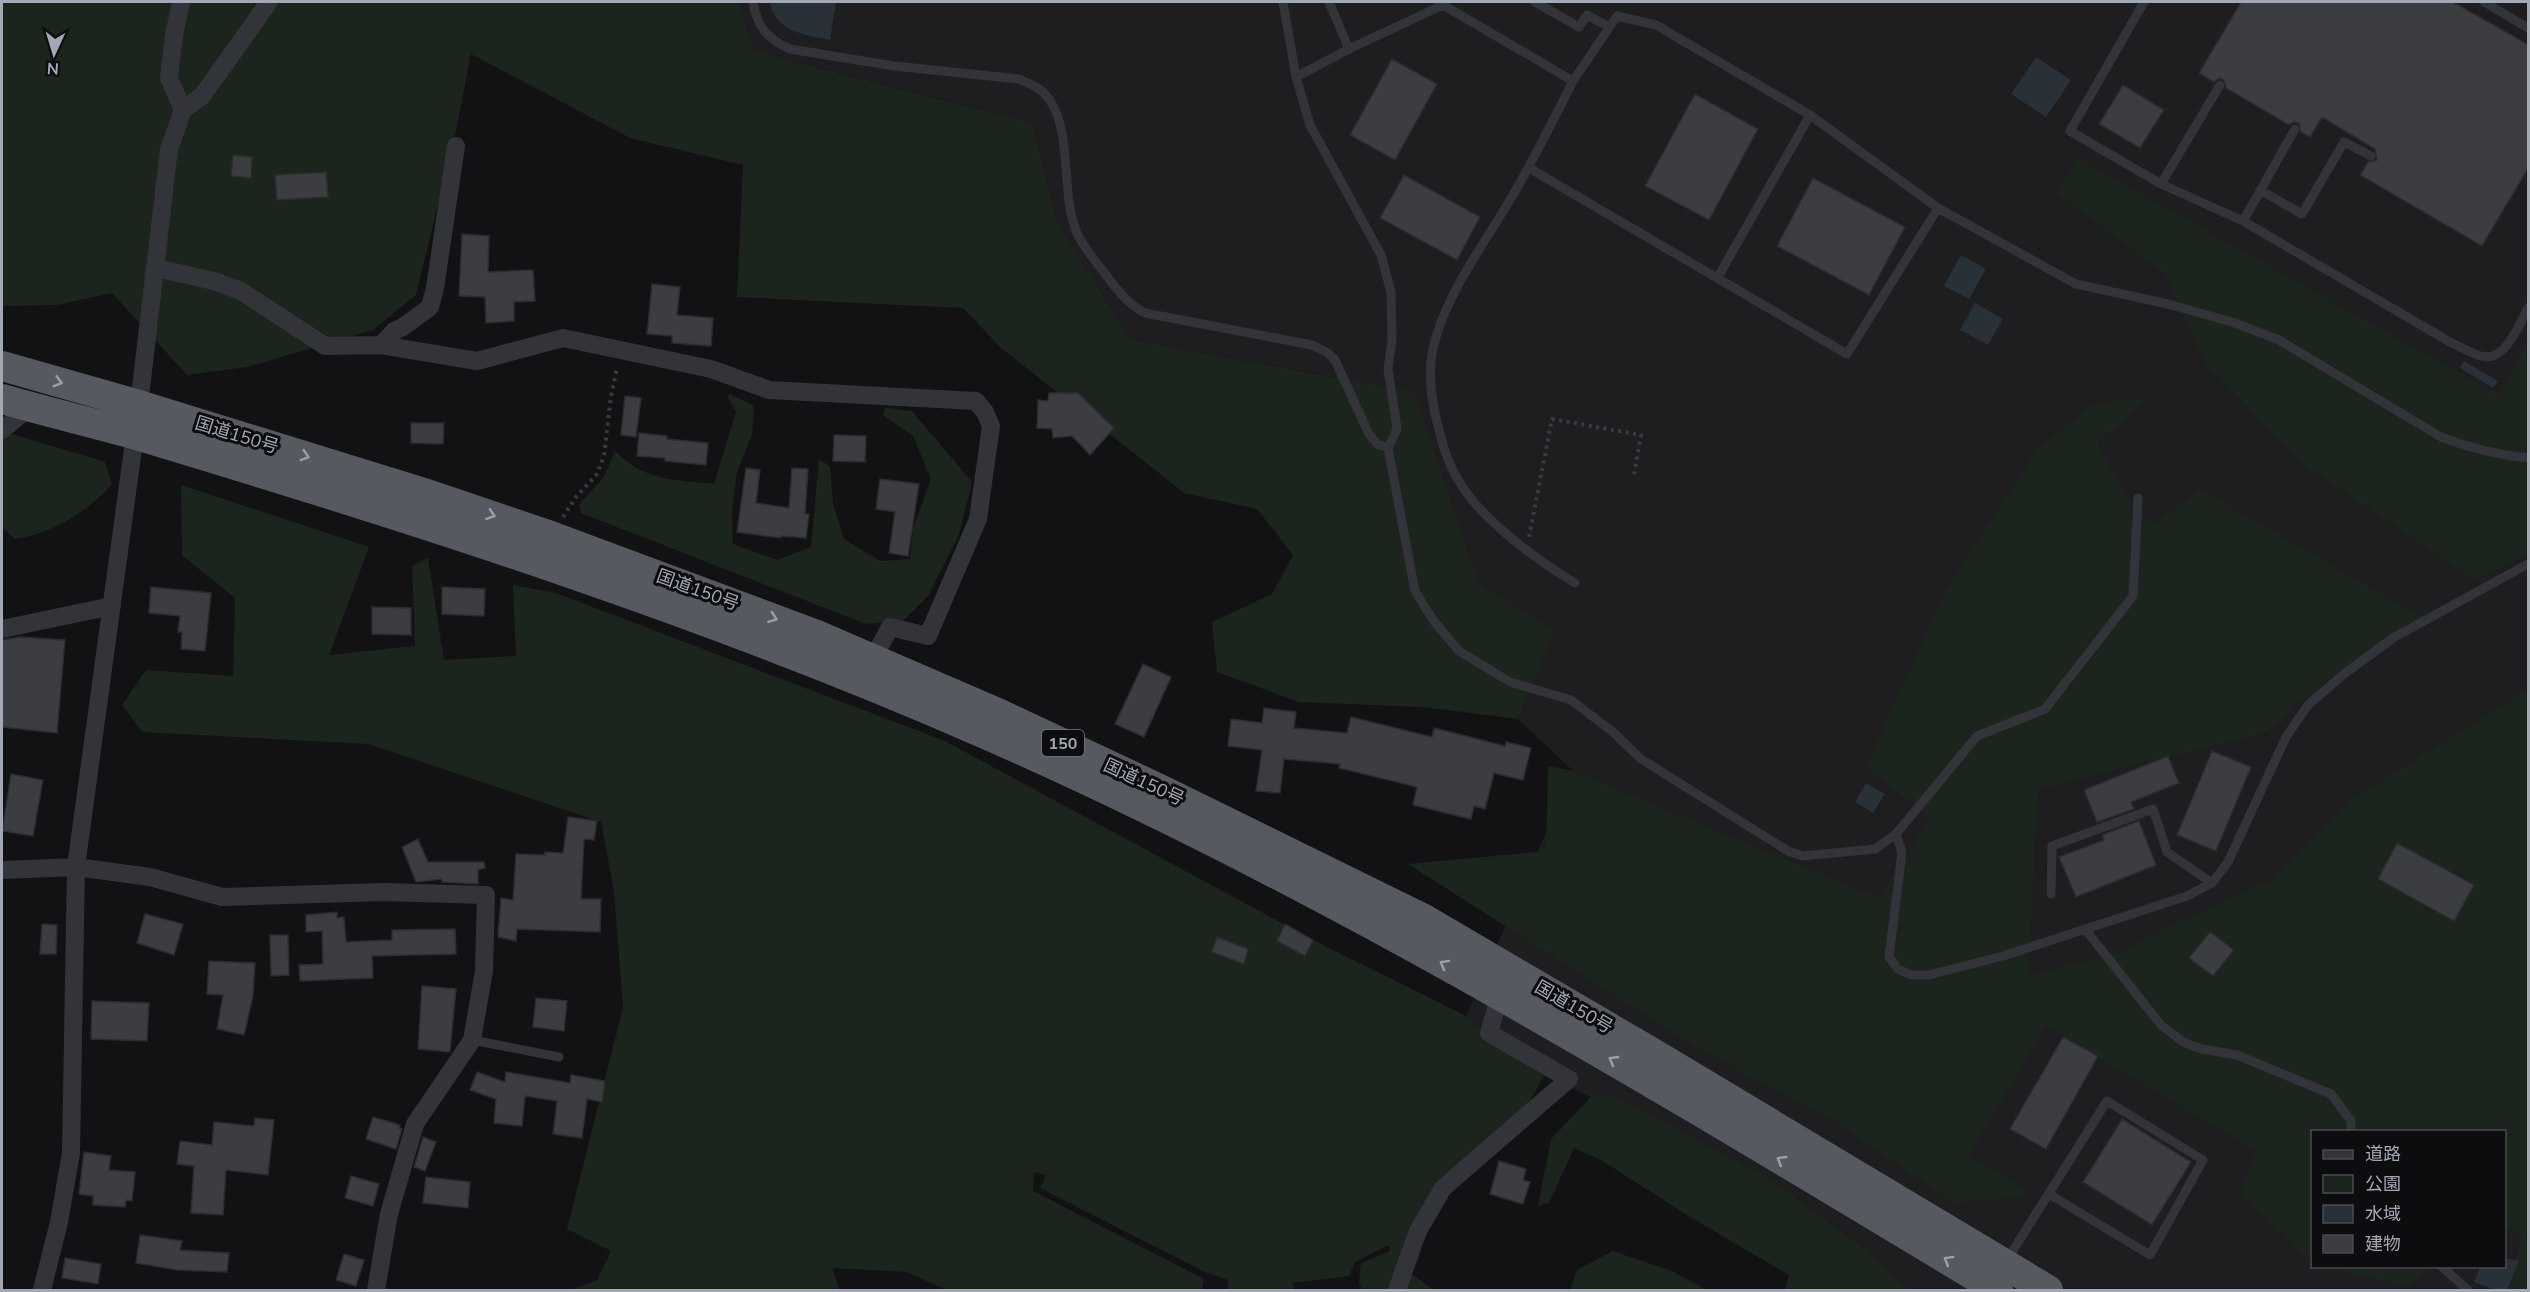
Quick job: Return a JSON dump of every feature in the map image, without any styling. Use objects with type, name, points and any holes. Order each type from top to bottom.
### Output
[{"type":"highway","name":"国道150号","points":[[2,366],[139,405],[424,493],[551,536],[817,635],[1000,714],[1156,787],[1424,919],[1656,1055],[2001,1277]]},
{"type":"highway","name":"国道150号","points":[[2,399],[134,434],[486,544],[608,585],[809,660],[984,733],[1151,811],[1329,900],[2001,1277],[2048,1290]]},
{"type":"street","points":[[181,2],[169,78],[183,110]]},
{"type":"street","points":[[42,1290],[59,1222],[70,1153],[76,867],[139,405],[169,149],[183,110],[202,96],[269,2]]},
{"type":"street","points":[[381,345],[394,331],[430,307],[435,288],[456,146]]},
{"type":"street","points":[[156,268],[214,281],[241,291],[325,346],[381,345],[477,361],[563,338],[711,369],[769,390],[976,401],[985,412],[991,426],[978,519],[928,636],[890,627],[873,659]]},
{"type":"street","points":[[2,430],[30,407]]},
{"type":"street","points":[[2,629],[112,606]]},
{"type":"street","points":[[2,870],[76,867],[150,877],[222,897],[383,892],[486,895],[484,971],[472,1040],[415,1124],[389,1214],[376,1290]]},
{"type":"street","points":[[1397,1290],[1418,1231],[1443,1188],[1569,1079],[1489,1033],[1500,995]]},
{"type":"lane","points":[[753,2],[755,15],[764,32],[776,43],[790,49],[894,66],[1019,79],[1033,85],[1043,93],[1060,123],[1067,190],[1077,234],[1115,287],[1135,308],[1145,313],[1312,345],[1328,353],[1335,360],[1369,434],[1377,444],[1388,448]]},
{"type":"lane","points":[[1283,2],[1296,77],[1310,125],[1381,255],[1391,292],[1392,340],[1388,369],[1397,429],[1388,448],[1415,591],[1433,620],[1459,651],[1510,682],[1571,700],[1613,732],[1641,759],[1788,850],[1803,856],[1875,849],[1896,834],[1977,736],[2045,709],[2133,596],[2138,498]]},
{"type":"lane","points":[[1329,2],[1349,49]]},
{"type":"lane","points":[[1535,2],[1579,27],[1587,15],[1609,27]]},
{"type":"lane","points":[[2144,2],[2070,131],[2161,184],[2243,221],[2450,342],[2482,357],[2493,357],[2503,351],[2529,308]]},
{"type":"lane","points":[[2484,2],[2529,28]]},
{"type":"lane","points":[[1296,77],[1441,3],[1573,81]]},
{"type":"lane","points":[[1575,583],[1551,568],[1485,514],[1462,486],[1440,438],[1432,400],[1431,372],[1435,339],[1450,300],[1529,168],[1573,81],[1617,16],[1656,25],[1810,115],[1938,208],[2076,284],[2168,304],[2235,323],[2279,340],[2441,437],[2468,447],[2505,456],[2529,458]]},
{"type":"lane","points":[[2161,184],[2220,85]]},
{"type":"lane","points":[[1718,277],[1810,115]]},
{"type":"lane","points":[[2243,221],[2295,129]]},
{"type":"lane","points":[[2260,190],[2302,214],[2344,142],[2371,156]]},
{"type":"lane","points":[[1529,168],[1847,354],[1938,208]]},
{"type":"lane","points":[[1896,834],[1902,852],[1888,957],[1898,969],[1911,975],[1929,975],[2003,956],[2187,896],[2212,883],[2228,862],[2286,737],[2308,705],[2344,674],[2393,638],[2529,564]]},
{"type":"lane","points":[[2051,894],[2052,846],[2153,809],[2167,852],[2212,883]]},
{"type":"lane","points":[[2085,929],[2161,1025],[2183,1042],[2202,1049],[2237,1055],[2331,1094],[2351,1120],[2352,1130]]},
{"type":"lane","points":[[472,1040],[559,1057]]},
{"type":"lane","points":[[2001,1277],[2049,1194],[2107,1101],[2203,1160],[2150,1255],[2049,1194]]},
{"type":"lane","points":[[2443,1268],[2468,1290]]},
{"type":"path","points":[[551,536],[576,497],[597,474],[604,456],[611,396],[622,350]]},
{"type":"path","points":[[1527,549],[1552,419],[1641,435],[1635,475]]},
{"type":"shaded area","points":[[739,2],[2528,2],[2528,1290],[1909,1290],[1865,1249],[1767,1176],[1619,1097],[1591,1097],[1544,1076],[1466,1016],[1573,771],[1518,719],[1526,700],[1334,377],[1130,339],[1057,220],[1032,123],[798,62],[765,57],[754,51]]},
{"type":"green space","points":[[2,2],[739,2],[754,51],[1032,123],[1057,220],[1130,339],[1414,392],[1478,583],[1555,630],[1518,719],[1423,707],[1299,702],[1217,672],[1212,622],[1272,594],[1293,555],[1257,509],[1184,493],[1000,347],[963,308],[737,297],[743,165],[630,138],[471,54],[457,126],[416,295],[373,330],[247,367],[187,375],[112,293],[57,305],[2,306]]},
{"type":"green space","points":[[2077,158],[2498,395],[2528,342],[2528,553],[2475,580],[2308,467],[2205,363],[2165,274],[2056,192]]},
{"type":"green space","points":[[729,393],[754,406],[752,435],[737,472],[732,512],[733,544],[777,560],[811,547],[819,459],[830,466],[833,504],[844,539],[880,561],[910,559],[913,529],[931,479],[913,436],[883,415],[885,408],[912,411],[972,482],[959,535],[928,596],[904,620],[866,624],[581,513],[579,505],[604,477],[615,451],[626,461],[649,474],[673,480],[714,484],[736,412],[728,398]]},
{"type":"green space","points":[[2151,398],[2097,442],[2131,504],[2154,525],[2199,489],[2422,617],[2323,683],[2264,733],[2038,789],[2028,975],[2120,952],[2174,924],[2272,880],[2353,799],[2528,689],[2528,1290],[2511,1290],[2521,1234],[2506,1228],[2506,1130],[2311,1130],[2311,1261],[2240,1194],[2256,1151],[2047,1026],[1969,1155],[2026,1190],[2023,1196],[1953,1203],[1831,1118],[1697,1048],[1408,864],[1546,851],[1548,766],[1573,771],[1879,898],[1930,818],[1866,767],[1945,591],[2035,453],[2092,404]]},
{"type":"green space","points":[[2,431],[105,462],[112,484],[92,504],[68,520],[42,532],[15,539],[2,527]]},
{"type":"green space","points":[[181,485],[369,547],[329,655],[415,646],[412,566],[428,558],[444,660],[516,656],[513,585],[556,593],[945,741],[1313,940],[1466,1016],[1544,1076],[1526,1108],[1439,1179],[1394,1290],[1362,1290],[1359,1282],[1361,1263],[1390,1251],[1389,1245],[1355,1262],[1349,1276],[1293,1283],[1294,1290],[1228,1290],[1228,1280],[1205,1272],[1040,1188],[1046,1175],[1034,1172],[1033,1191],[1204,1279],[1202,1290],[946,1290],[907,1272],[832,1268],[840,1290],[571,1290],[597,1280],[611,1251],[567,1229],[623,1008],[614,892],[601,822],[369,744],[142,732],[122,705],[146,670],[233,676],[235,598],[182,555]]},
{"type":"green space","points":[[1591,1097],[1619,1097],[1767,1176],[1865,1249],[1909,1290],[1785,1290],[1789,1275],[1692,1218],[1599,1159],[1574,1148],[1549,1203],[1538,1206],[1551,1139]]},
{"type":"green space","points":[[1613,1251],[1672,1271],[1707,1290],[1570,1290],[1577,1270]]},
{"type":"green space","points":[[2325,1268],[2426,1268],[2410,1286]]},
{"type":"green space","points":[[1410,1273],[1434,1290],[1404,1290]]},
{"type":"water","points":[[770,2],[836,2],[830,40],[802,34],[785,26],[773,12]]},
{"type":"water","points":[[2036,57],[2071,80],[2046,117],[2011,94]]},
{"type":"water","points":[[1961,255],[1986,269],[1969,299],[1944,286]]},
{"type":"water","points":[[1975,303],[2003,319],[1988,345],[1960,330]]},
{"type":"water","points":[[2464,361],[2498,381],[2493,388],[2460,368]]},
{"type":"water","points":[[1866,783],[1885,794],[1873,813],[1855,802]]},
{"type":"water","points":[[2506,1258],[2519,1261],[2507,1290],[2496,1290],[2474,1282],[2480,1268],[2506,1268]]},
{"type":"building","points":[[2241,2],[2453,2],[2529,45],[2529,167],[2482,246],[2360,175],[2368,162],[2377,160],[2375,149],[2322,117],[2310,137],[2301,132],[2299,123],[2294,122],[2289,125],[2226,88],[2224,80],[2220,78],[2214,82],[2199,73]]},
{"type":"building","points":[[1392,59],[1437,84],[1395,160],[1350,135]]},
{"type":"building","points":[[2123,85],[2164,110],[2140,148],[2099,124]]},
{"type":"building","points":[[1695,94],[1758,129],[1709,220],[1645,186]]},
{"type":"building","points":[[233,155],[252,157],[251,178],[231,176]]},
{"type":"building","points":[[326,172],[328,197],[277,200],[275,175]]},
{"type":"building","points":[[1404,175],[1480,217],[1457,260],[1380,218]]},
{"type":"building","points":[[1813,178],[1905,227],[1869,295],[1777,246]]},
{"type":"building","points":[[462,234],[489,236],[488,272],[533,270],[535,301],[514,302],[514,321],[486,323],[485,297],[459,296]]},
{"type":"building","points":[[652,284],[680,287],[677,315],[713,318],[711,346],[672,343],[672,336],[647,334]]},
{"type":"building","points":[[1049,393],[1078,393],[1114,428],[1090,455],[1072,436],[1053,438],[1052,429],[1037,428],[1038,400],[1048,401]]},
{"type":"building","points":[[625,396],[641,398],[636,437],[621,435]]},
{"type":"building","points":[[411,423],[444,423],[443,444],[411,443]]},
{"type":"building","points":[[639,433],[667,436],[667,439],[708,443],[706,465],[637,456]]},
{"type":"building","points":[[834,435],[866,436],[865,462],[833,461]]},
{"type":"building","points":[[746,468],[760,470],[756,503],[789,508],[792,468],[808,469],[805,514],[809,514],[806,538],[781,536],[781,538],[737,532]]},
{"type":"building","points":[[880,479],[919,484],[908,556],[889,553],[895,512],[876,509]]},
{"type":"building","points":[[151,587],[211,593],[205,651],[181,649],[182,632],[178,632],[180,616],[149,613]]},
{"type":"building","points":[[442,587],[485,589],[484,616],[442,614]]},
{"type":"building","points":[[372,607],[411,608],[411,635],[372,634]]},
{"type":"building","points":[[20,637],[65,640],[57,733],[2,727],[2,640]]},
{"type":"building","points":[[1143,664],[1171,677],[1144,737],[1115,724]]},
{"type":"building","points":[[1264,708],[1296,712],[1294,728],[1347,733],[1351,717],[1432,737],[1434,728],[1505,746],[1506,742],[1531,748],[1523,780],[1494,773],[1485,809],[1474,806],[1471,819],[1413,805],[1417,787],[1339,768],[1340,764],[1284,759],[1280,793],[1256,791],[1262,750],[1228,746],[1231,719],[1262,723]]},
{"type":"building","points":[[2212,751],[2251,767],[2216,851],[2177,835]]},
{"type":"building","points":[[2168,756],[2179,783],[2131,802],[2134,809],[2097,822],[2084,790]]},
{"type":"building","points":[[11,774],[43,780],[33,836],[2,831]]},
{"type":"building","points":[[568,817],[597,821],[594,840],[584,839],[581,899],[601,899],[600,932],[517,929],[516,941],[498,937],[501,898],[513,900],[516,854],[563,853]]},
{"type":"building","points":[[2139,821],[2156,865],[2076,897],[2059,857],[2104,840],[2102,835]]},
{"type":"building","points":[[418,839],[428,862],[484,862],[485,868],[478,870],[478,884],[442,882],[442,879],[416,882],[402,847]]},
{"type":"building","points":[[2397,843],[2474,885],[2454,921],[2378,879]]},
{"type":"building","points":[[337,912],[337,918],[344,917],[346,942],[392,940],[392,930],[455,929],[456,954],[372,956],[373,978],[300,981],[299,965],[323,964],[322,931],[306,932],[306,915]]},
{"type":"building","points":[[145,914],[183,924],[174,955],[137,943]]},
{"type":"building","points":[[42,924],[57,925],[56,954],[40,954]]},
{"type":"building","points":[[1285,924],[1313,940],[1305,956],[1277,941]]},
{"type":"building","points":[[2210,932],[2234,950],[2213,976],[2189,958]]},
{"type":"building","points":[[270,935],[288,935],[289,975],[271,976]]},
{"type":"building","points":[[1217,937],[1248,949],[1244,964],[1212,952]]},
{"type":"building","points":[[209,961],[255,963],[253,996],[244,1035],[217,1029],[223,995],[207,994]]},
{"type":"building","points":[[422,986],[456,989],[450,1052],[418,1049]]},
{"type":"building","points":[[536,998],[567,1001],[564,1031],[533,1027]]},
{"type":"building","points":[[92,1001],[149,1003],[147,1041],[91,1039]]},
{"type":"building","points":[[2063,1037],[2098,1056],[2046,1149],[2010,1129]]},
{"type":"building","points":[[477,1072],[505,1082],[506,1072],[570,1083],[571,1075],[605,1081],[602,1102],[587,1099],[582,1138],[553,1134],[557,1101],[525,1096],[522,1126],[494,1123],[496,1099],[470,1090]]},
{"type":"building","points":[[373,1117],[400,1125],[399,1128],[402,1129],[396,1149],[366,1139]]},
{"type":"building","points":[[255,1118],[274,1120],[268,1175],[226,1170],[223,1215],[191,1213],[194,1166],[177,1164],[180,1141],[212,1145],[214,1122],[254,1126]]},
{"type":"building","points":[[2122,1119],[2191,1162],[2152,1225],[2083,1182]]},
{"type":"building","points":[[423,1137],[436,1142],[425,1171],[414,1167]]},
{"type":"building","points":[[84,1152],[111,1156],[109,1170],[135,1172],[132,1201],[126,1200],[125,1207],[93,1205],[93,1196],[79,1194]]},
{"type":"building","points":[[1499,1161],[1526,1169],[1523,1180],[1530,1182],[1523,1204],[1490,1194]]},
{"type":"building","points":[[351,1176],[379,1184],[373,1206],[345,1198]]},
{"type":"building","points":[[426,1177],[470,1182],[468,1208],[423,1203]]},
{"type":"building","points":[[140,1235],[182,1241],[180,1250],[229,1253],[227,1272],[177,1270],[136,1263]]},
{"type":"building","points":[[344,1254],[364,1260],[356,1286],[336,1280]]},
{"type":"building","points":[[65,1258],[101,1264],[98,1284],[62,1278]]}]
